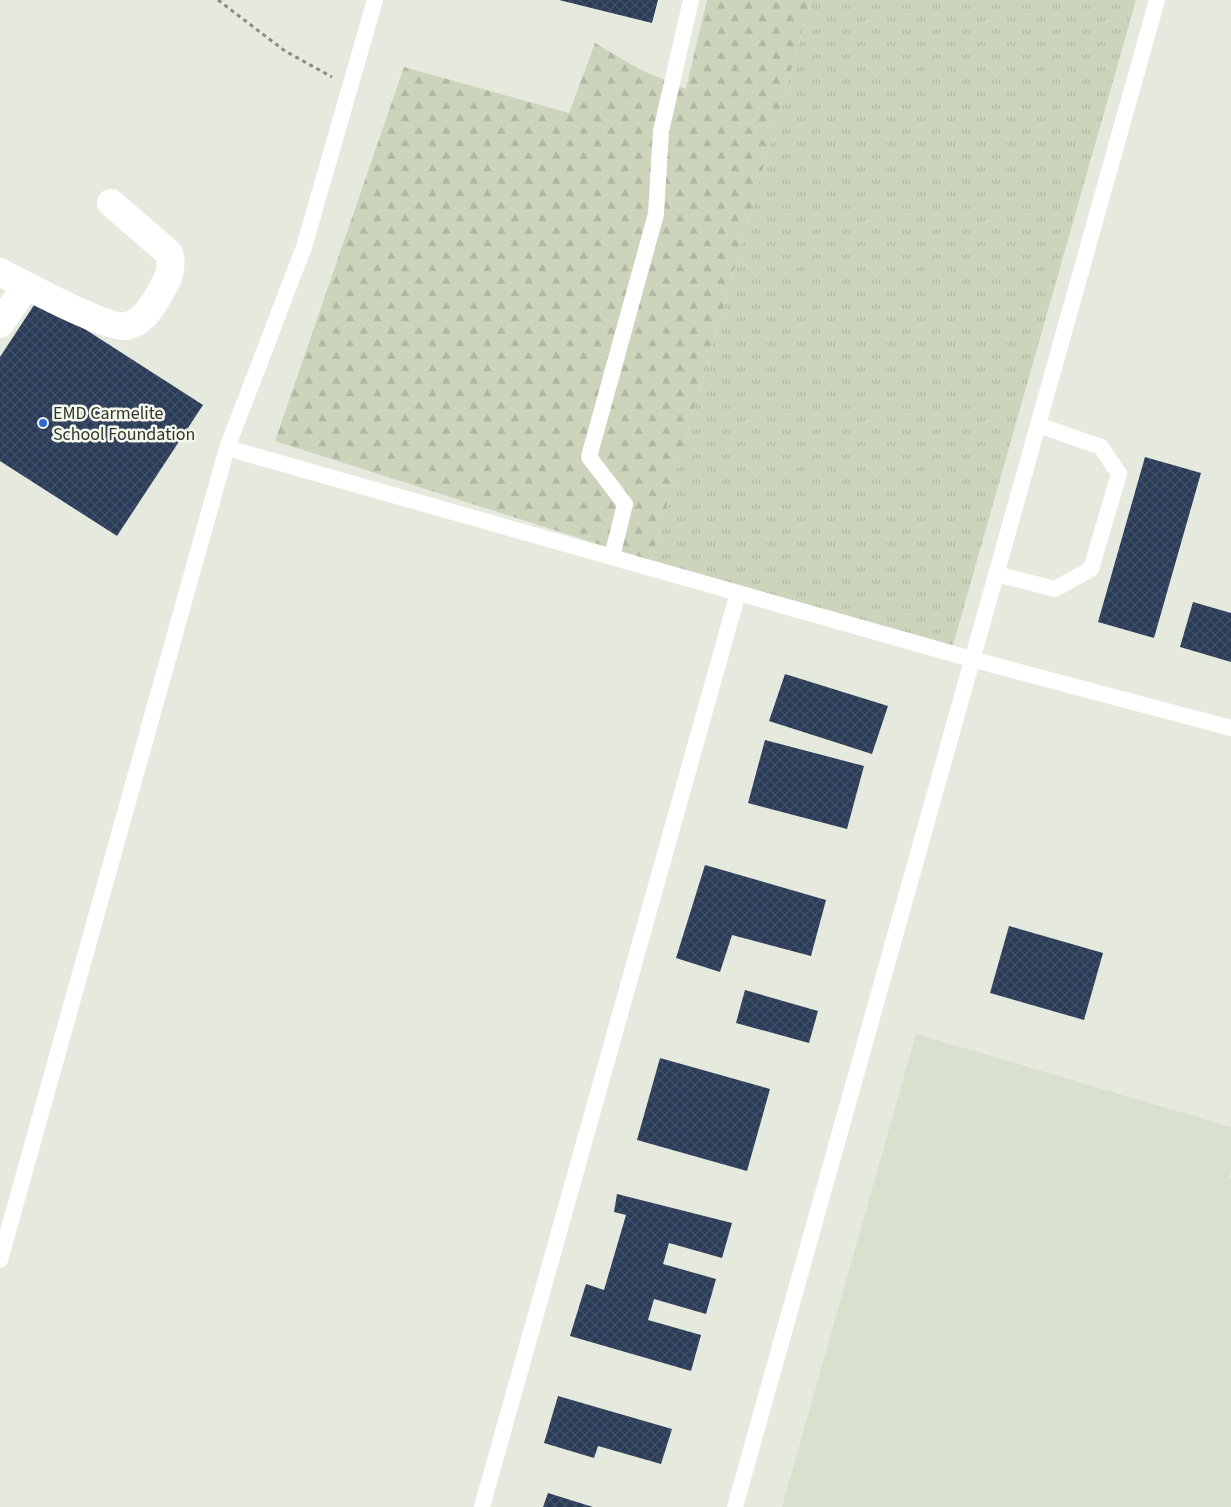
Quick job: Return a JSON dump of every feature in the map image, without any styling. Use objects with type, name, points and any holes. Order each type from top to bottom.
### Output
[{"type":"street","points":[[0,272],[105,322],[126,326],[147,316],[169,276],[172,264],[169,252],[111,203]]},
{"type":"street","points":[[0,324],[26,286]]},
{"type":"lane","points":[[0,1260],[227,448],[304,246],[375,0]]},
{"type":"lane","points":[[612,557],[625,504],[589,457],[656,214],[660,131],[691,0]]},
{"type":"lane","points":[[735,1507],[1157,0]]},
{"type":"lane","points":[[996,574],[1055,589],[1091,569],[1119,474],[1101,447],[1038,425]]},
{"type":"lane","points":[[227,448],[972,659],[1231,728]]},
{"type":"lane","points":[[482,1507],[738,593]]},
{"type":"path","points":[[218,0],[284,51],[350,86]]},
{"type":"shaded area","points":[[916,1034],[1231,1127],[1231,1170],[1229,1178],[1231,1179],[1231,1507],[782,1507]]},
{"type":"green space","points":[[707,0],[811,0],[651,561],[275,441],[404,67],[569,113],[595,43],[639,69],[686,89]]},
{"type":"green space","points":[[811,0],[1136,0],[953,645],[651,561]]},
{"type":"building","points":[[559,0],[658,0],[652,23]]},
{"type":"building","points":[[38,299],[203,405],[117,536],[0,461],[0,357]]},
{"type":"building","points":[[1145,457],[1201,473],[1154,638],[1098,622]]},
{"type":"building","points":[[1193,602],[1231,613],[1231,662],[1180,647]]},
{"type":"building","points":[[785,674],[888,706],[872,754],[769,721]]},
{"type":"building","points":[[765,740],[864,766],[847,829],[748,803]]},
{"type":"building","points":[[705,865],[826,900],[811,956],[732,935],[720,972],[676,958]]},
{"type":"building","points":[[1009,926],[1103,953],[1084,1020],[990,993]]},
{"type":"building","points":[[745,990],[818,1011],[809,1043],[736,1023]]},
{"type":"building","points":[[660,1058],[770,1089],[747,1171],[637,1140]]},
{"type":"building","points":[[617,1194],[732,1223],[722,1258],[669,1243],[663,1264],[716,1279],[706,1314],[654,1299],[648,1320],[701,1335],[691,1371],[570,1336],[586,1284],[604,1290],[626,1215],[614,1212]]},
{"type":"building","points":[[558,1396],[672,1429],[661,1464],[598,1446],[594,1458],[544,1443]]},
{"type":"building","points":[[548,1493],[593,1507],[543,1507]]},
{"type":"place","name":"EMD Carmelite School Foundation","points":[[43,423]]}]
